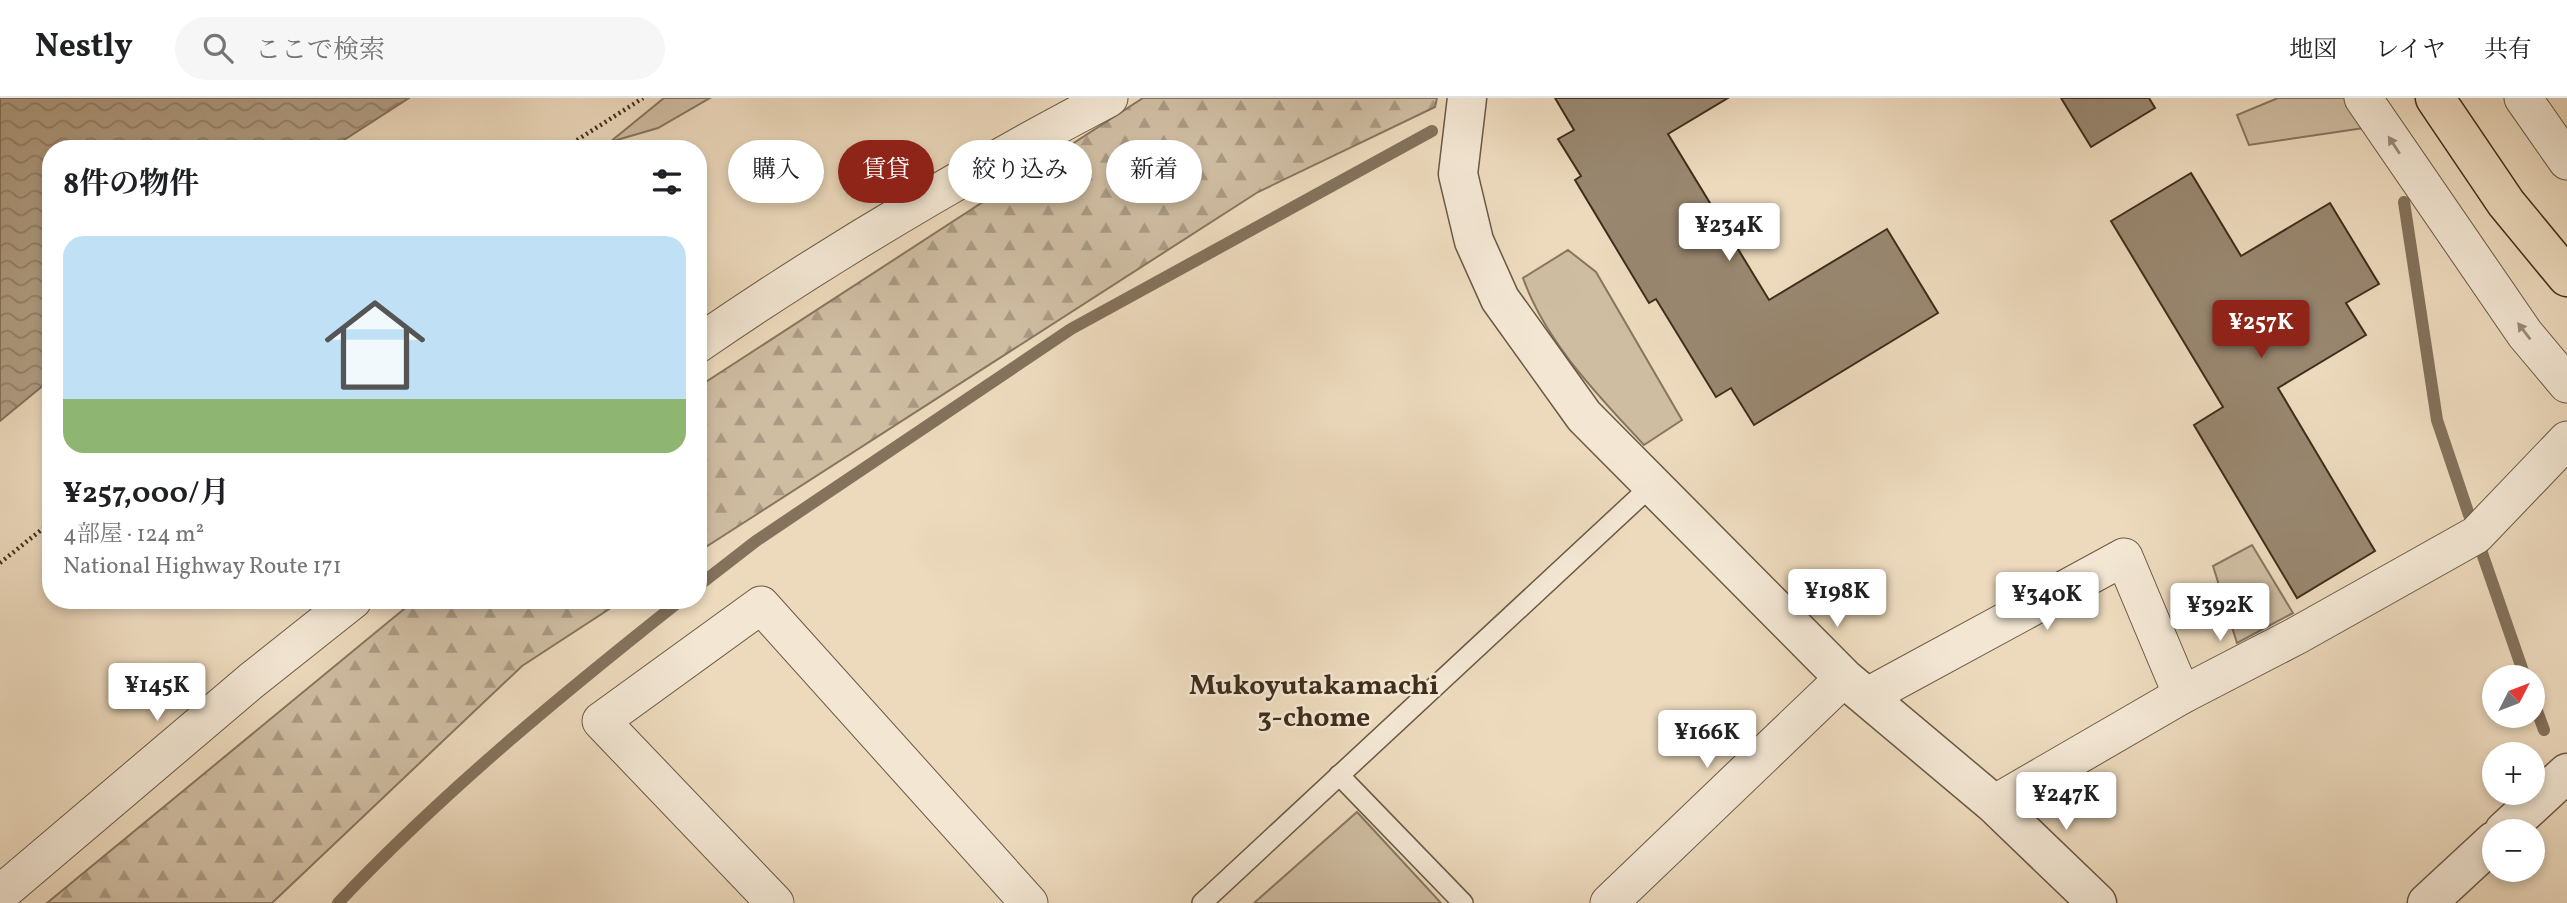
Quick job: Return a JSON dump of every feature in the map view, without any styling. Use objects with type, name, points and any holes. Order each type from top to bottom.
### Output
[{"type":"highway","points":[[2435,98],[2506,203],[2567,277]]},
{"type":"street","points":[[707,338],[794,278],[1009,151],[1110,98]]},
{"type":"street","points":[[1467,98],[1458,174],[1474,241],[1500,299],[1584,416],[1651,486],[1856,687],[1994,804],[2097,903]]},
{"type":"street","points":[[2363,98],[2525,334],[2567,384]]},
{"type":"street","points":[[2523,98],[2567,161]]},
{"type":"street","points":[[1994,804],[2182,695],[2296,636],[2476,535],[2567,440]]},
{"type":"street","points":[[1609,903],[1856,687],[2124,557],[2182,695]]},
{"type":"street","points":[[775,903],[601,721],[761,605],[1029,903]]},
{"type":"street","points":[[0,894],[251,681],[342,609]]},
{"type":"street","points":[[2517,819],[2567,773]]},
{"type":"street","points":[[2427,903],[2482,852]]},
{"type":"lane","points":[[1202,903],[1651,486]]},
{"type":"lane","points":[[1339,775],[1464,903]]},
{"type":"path","points":[[577,140],[643,98]]},
{"type":"path","points":[[0,563],[42,529]]},
{"type":"green space","points":[[664,98],[710,98],[658,128],[612,140]]},
{"type":"green space","points":[[1143,98],[1437,98],[1435,107],[1258,192],[707,546],[707,381],[981,203],[1092,203],[1092,140],[1078,140]]},
{"type":"green space","points":[[2278,98],[2345,98],[2364,128],[2249,145],[2237,115]]},
{"type":"green space","points":[[1568,250],[1596,272],[1682,420],[1644,445],[1559,346],[1533,302],[1523,278]]},
{"type":"green space","points":[[2252,545],[2293,613],[2237,643],[2213,566]]},
{"type":"green space","points":[[404,609],[609,609],[522,666],[272,903],[47,903]]},
{"type":"green space","points":[[1357,812],[1441,903],[1254,903]]},
{"type":"water","points":[[0,98],[409,98],[344,140],[42,140],[42,386],[0,421]]},
{"type":"building","points":[[1555,98],[1728,98],[1668,134],[1769,300],[1887,229],[1938,313],[1754,425],[1731,388],[1716,397],[1656,299],[1649,303],[1575,180],[1581,176],[1558,139],[1574,130]]},
{"type":"building","points":[[2061,98],[2149,98],[2155,108],[2091,147]]},
{"type":"building","points":[[2191,173],[2241,256],[2330,203],[2379,284],[2346,303],[2366,335],[2278,388],[2375,551],[2297,598],[2194,425],[2223,407],[2111,221]]},
{"type":"waterway","points":[[707,579],[756,541],[1071,329],[1432,131]]},
{"type":"waterway","points":[[2404,202],[2437,420],[2469,515]]},
{"type":"waterway","points":[[2482,553],[2521,665]]},
{"type":"waterway","points":[[338,903],[461,783],[670,609]]},
{"type":"district","name":"Mukoyutakamachi 3-chome","points":[[1314,700]]}]
